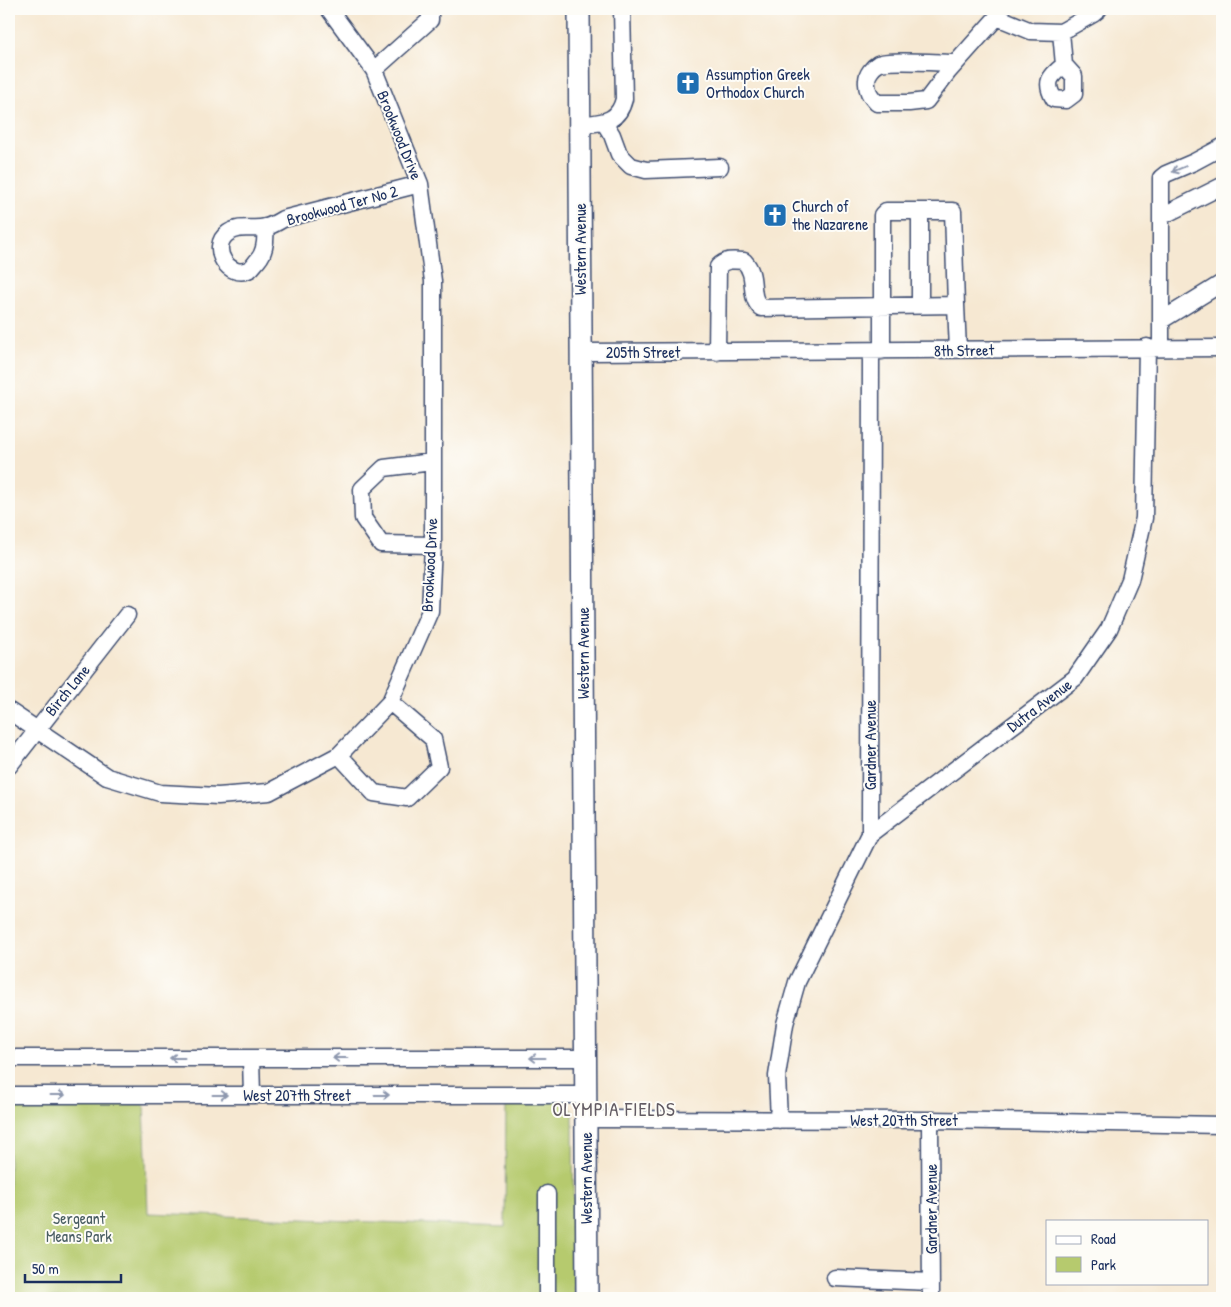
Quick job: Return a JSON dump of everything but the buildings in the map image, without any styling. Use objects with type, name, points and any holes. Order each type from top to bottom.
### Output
[{"type":"main road","name":"Western Avenue","points":[[579,9],[587,1298]]},
{"type":"street","name":"Brookwood Drive","points":[[9,711],[107,777],[160,793],[218,796],[270,792],[339,755],[390,702],[430,611],[433,546],[433,281],[420,184],[374,70],[329,9]]},
{"type":"street","points":[[374,70],[430,20],[430,9]]},
{"type":"street","points":[[579,125],[604,122],[616,117],[621,108],[624,99],[622,9]]},
{"type":"street","points":[[956,63],[896,61],[878,64],[868,74],[866,81],[869,95],[877,104],[909,104],[926,101],[956,63],[995,13],[1030,31],[1061,32],[1093,14],[1098,9]]},
{"type":"street","points":[[1061,32],[1064,65]]},
{"type":"street","points":[[604,122],[612,135],[618,154],[631,166],[646,170],[720,167]]},
{"type":"street","name":"Dutra Avenue","points":[[870,834],[1075,678],[1109,629],[1130,580],[1144,518],[1154,348],[1162,320],[1161,178],[1222,147]]},
{"type":"street","name":"Brookwood Ter No 2","points":[[265,228],[283,219],[420,184]]},
{"type":"street","points":[[1162,216],[1222,186]]},
{"type":"street","points":[[915,211],[953,210],[958,350]]},
{"type":"street","name":"Gardner Avenue","points":[[779,1120],[777,1076],[785,1024],[797,982],[870,834],[876,351],[881,306],[882,215],[886,211],[915,211]]},
{"type":"street","points":[[915,211],[920,217],[920,305]]},
{"type":"street","points":[[711,352],[718,267],[723,262],[732,260],[744,261],[750,267],[753,279],[753,294],[761,308],[956,305]]},
{"type":"street","points":[[1162,320],[1222,283]]},
{"type":"street","name":"8th Street","points":[[711,352],[1222,348]]},
{"type":"street","name":"205th Street","points":[[581,352],[711,352]]},
{"type":"street","points":[[432,462],[384,468],[362,489],[363,518],[381,544],[433,546]]},
{"type":"street","name":"Birch Lane","points":[[9,766],[127,615]]},
{"type":"street","points":[[339,755],[374,793],[408,798],[439,767],[432,739],[390,702]]},
{"type":"street","points":[[9,1058],[586,1058]]},
{"type":"street","points":[[251,1058],[252,1095]]},
{"type":"street","name":"West 207th Street","points":[[9,1095],[586,1095]]},
{"type":"street","name":"West 207th Street","points":[[586,1119],[930,1120],[1222,1125]]},
{"type":"street","name":"Gardner Avenue","points":[[930,1120],[931,1298]]},
{"type":"street","points":[[547,1194],[547,1298]]},
{"type":"street","points":[[835,1278],[931,1282]]},
{"type":"green space","name":"Sergeant Means Park","points":[[506,1098],[557,1099],[567,1104],[573,1112],[574,1298],[9,1298],[9,1104],[144,1103],[148,1213],[505,1227]]},
{"type":"place","name":"Assumption Greek Orthodox Church","points":[[688,83]]},
{"type":"place","name":"Church of the Nazarene","points":[[775,215]]},
{"type":"district","name":"OLYMPIA FIELDS","points":[[614,1109]]}]
